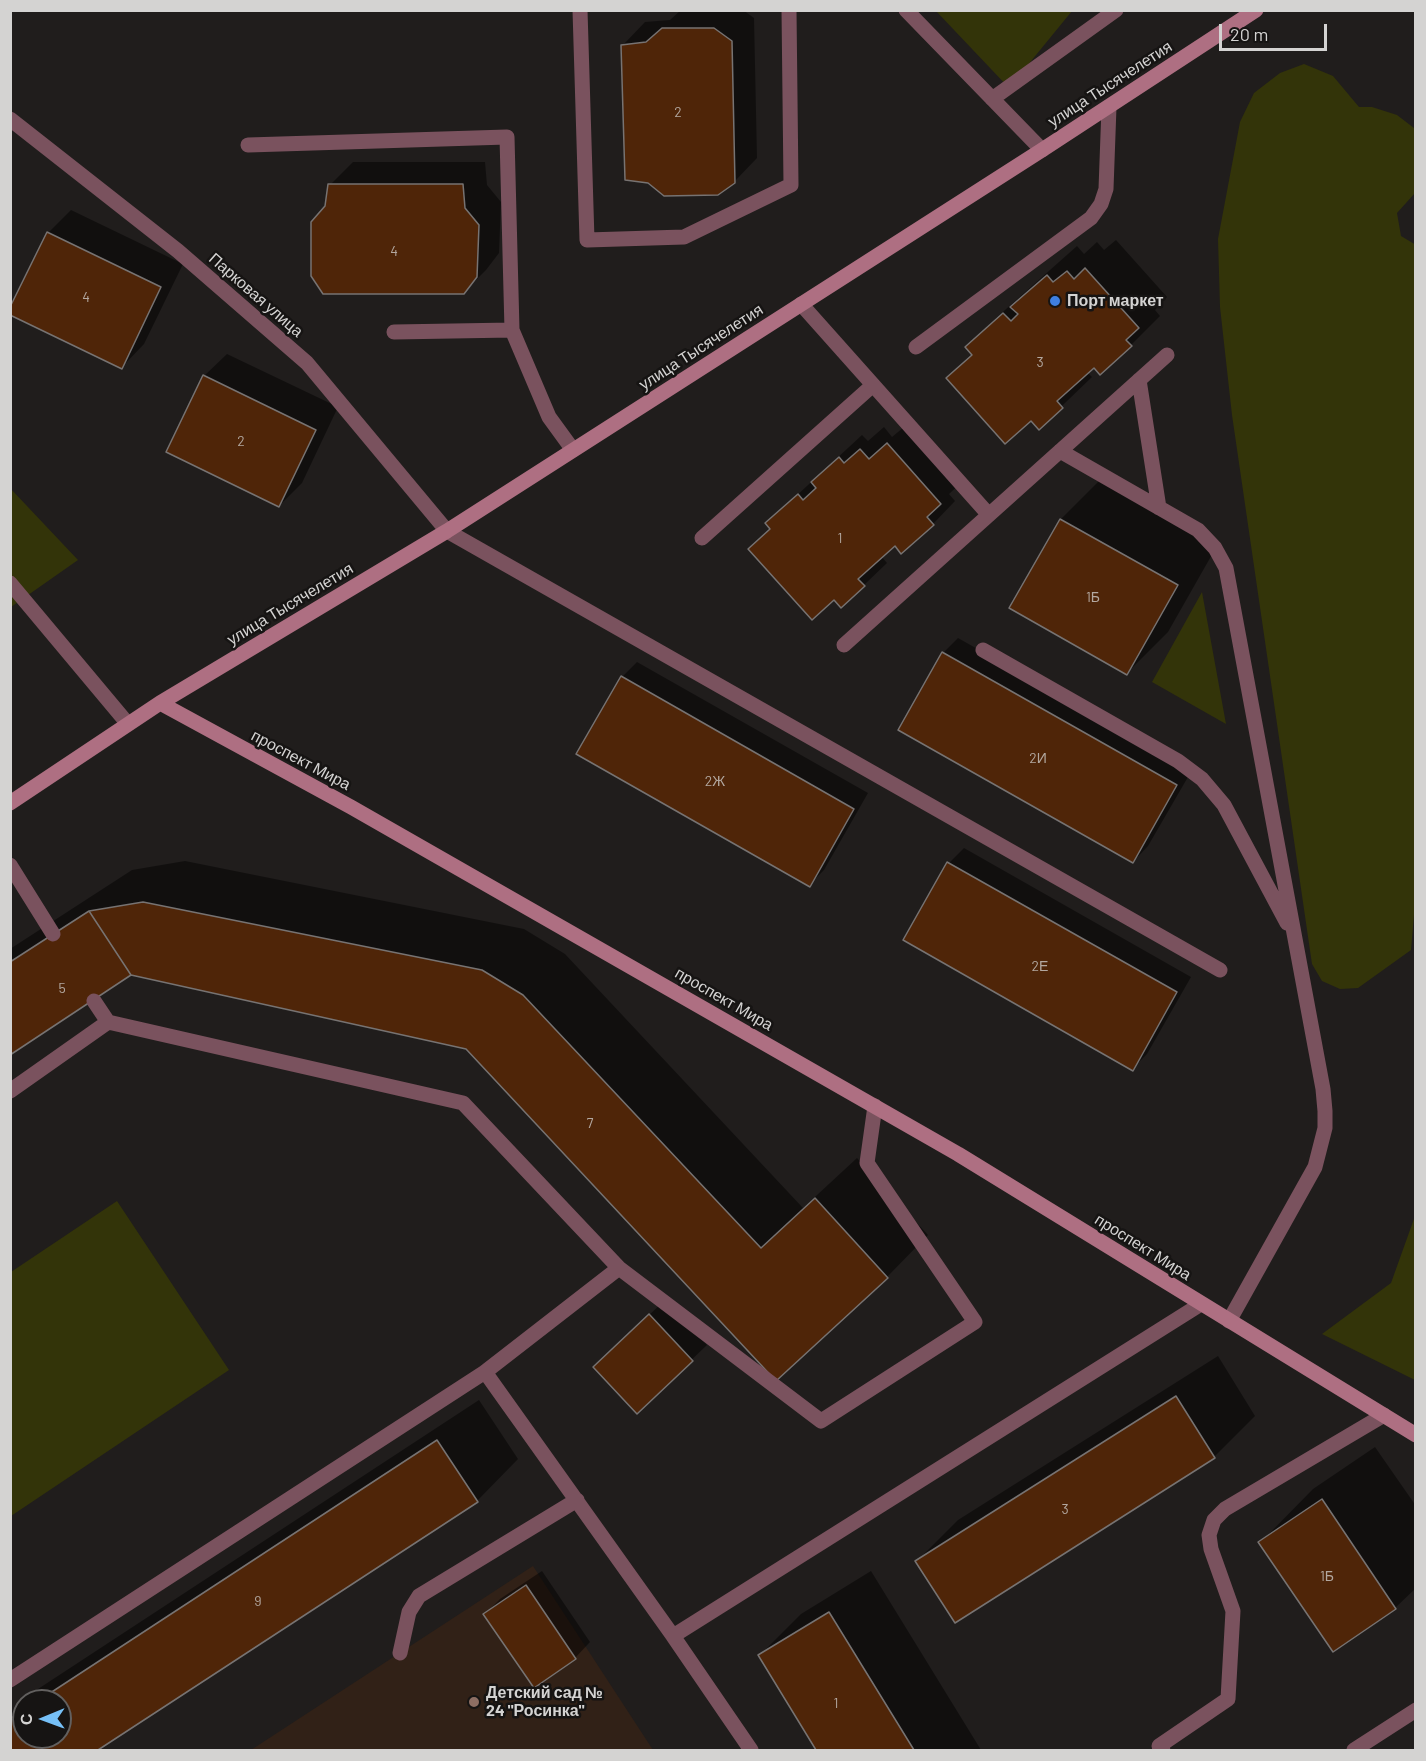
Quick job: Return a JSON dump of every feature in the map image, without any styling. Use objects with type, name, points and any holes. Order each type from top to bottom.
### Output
[{"type":"street","points":[[580,10],[587,240],[684,237],[791,186],[789,10]]},
{"type":"street","points":[[906,10],[1042,150]]},
{"type":"street","points":[[992,99],[1116,10]]},
{"type":"street","name":"улица Тысячелетия","points":[[160,703],[447,531],[1042,150],[1256,10]]},
{"type":"street","points":[[916,347],[1091,218],[1101,204],[1106,189],[1108,107]]},
{"type":"street","name":"Парковая улица","points":[[10,119],[178,251],[308,363],[447,531]]},
{"type":"street","points":[[248,145],[507,137],[512,330],[549,417],[573,450]]},
{"type":"street","points":[[801,304],[989,515]]},
{"type":"street","points":[[393,332],[512,330]]},
{"type":"street","points":[[844,645],[1167,355]]},
{"type":"street","points":[[1139,380],[1159,508]]},
{"type":"street","points":[[702,538],[873,385]]},
{"type":"street","points":[[1060,451],[1198,530],[1208,539],[1226,568],[1323,1089],[1325,1128],[1315,1167],[1230,1321]]},
{"type":"street","points":[[447,531],[1220,970]]},
{"type":"street","points":[[10,583],[128,724]]},
{"type":"street","points":[[983,650],[1178,761],[1202,780],[1224,805],[1294,936]]},
{"type":"street","points":[[10,803],[160,703]]},
{"type":"street","name":"проспект Мира","points":[[160,703],[351,807],[958,1154],[1416,1435]]},
{"type":"street","points":[[10,866],[53,934]]},
{"type":"street","points":[[94,1001],[108,1022],[464,1103],[619,1268],[821,1421],[975,1322],[867,1163],[875,1106]]},
{"type":"street","points":[[10,1091],[108,1022]]},
{"type":"street","points":[[10,1680],[485,1372],[619,1268]]},
{"type":"street","points":[[673,1636],[1201,1304]]},
{"type":"street","points":[[485,1372],[673,1636],[751,1750]]},
{"type":"street","points":[[1162,1750],[1159,1746],[1228,1699],[1233,1611],[1211,1549],[1209,1535],[1214,1520],[1225,1509],[1384,1415]]},
{"type":"street","points":[[400,1653],[409,1612],[419,1596],[577,1500]]},
{"type":"street","points":[[1354,1750],[1416,1710]]},
{"type":"shaded area","points":[[936,11],[1072,11],[1009,88]]},
{"type":"shaded area","points":[[1304,64],[1333,76],[1359,107],[1372,107],[1397,115],[1414,128],[1416,133],[1415,193],[1397,213],[1401,236],[1416,245],[1416,892],[1411,950],[1358,988],[1340,989],[1322,981],[1312,964],[1232,415],[1220,307],[1218,239],[1240,122],[1254,93],[1280,73]]},
{"type":"shaded area","points":[[10,488],[78,560],[11,607],[10,607]]},
{"type":"shaded area","points":[[1202,592],[1226,724],[1152,682]]},
{"type":"shaded area","points":[[117,1201],[229,1370],[11,1516],[11,1272]]},
{"type":"shaded area","points":[[1415,1216],[1415,1380],[1322,1334],[1391,1283]]},
{"type":"shaded area","name":"Детский сад № 24 \"Росинка\"","points":[[533,1566],[653,1750],[251,1750]]},
{"type":"building","points":[[662,28],[714,28],[732,41],[735,183],[718,195],[664,196],[648,183],[625,180],[621,45],[646,42]]},
{"type":"building","points":[[328,184],[463,184],[465,208],[479,225],[477,277],[464,294],[323,294],[311,276],[311,222],[325,206]]},
{"type":"building","points":[[47,232],[161,287],[122,369],[10,315],[10,307]]},
{"type":"building","points":[[1085,268],[1139,328],[1126,340],[1132,346],[1100,375],[1094,368],[1057,401],[1063,408],[1039,430],[1031,421],[1005,444],[946,378],[972,355],[965,347],[1003,313],[1011,321],[1018,314],[1010,307],[1047,275],[1053,282],[1067,271],[1074,279]]},
{"type":"building","points":[[203,375],[316,430],[279,507],[166,452]]},
{"type":"building","points":[[887,443],[941,504],[927,517],[934,525],[901,554],[895,546],[858,579],[865,586],[841,608],[834,600],[812,620],[748,549],[770,529],[765,523],[798,494],[803,500],[816,488],[811,482],[839,457],[844,463],[860,449],[869,459]]},
{"type":"building","points":[[1060,519],[1178,585],[1127,675],[1009,608]]},
{"type":"building","points":[[942,652],[1177,785],[1133,863],[898,730]]},
{"type":"building","points":[[621,676],[854,809],[810,887],[576,754]]},
{"type":"building","points":[[947,862],[1177,992],[1133,1071],[903,940]]},
{"type":"building","points":[[143,902],[482,970],[523,995],[761,1248],[815,1198],[888,1278],[776,1381],[466,1049],[131,975],[89,911]]},
{"type":"building","points":[[89,911],[131,975],[10,1055],[10,962]]},
{"type":"building","points":[[649,1314],[693,1361],[637,1414],[593,1367]]},
{"type":"building","points":[[1176,1396],[1215,1458],[955,1623],[915,1561]]},
{"type":"building","points":[[437,1440],[478,1502],[98,1750],[10,1750],[10,1719],[12,1718],[12,1749],[72,1749],[72,1689],[56,1689]]},
{"type":"building","points":[[1322,1499],[1396,1609],[1333,1652],[1258,1542]]},
{"type":"building","points":[[526,1585],[576,1659],[534,1688],[483,1614]]},
{"type":"building","points":[[829,1612],[914,1750],[816,1750],[758,1655]]},
{"type":"place","name":"Порт маркет","points":[[1055,301]]},
{"type":"place","name":"Детский сад № 24 \"Росинка\"","points":[[474,1702]]}]
